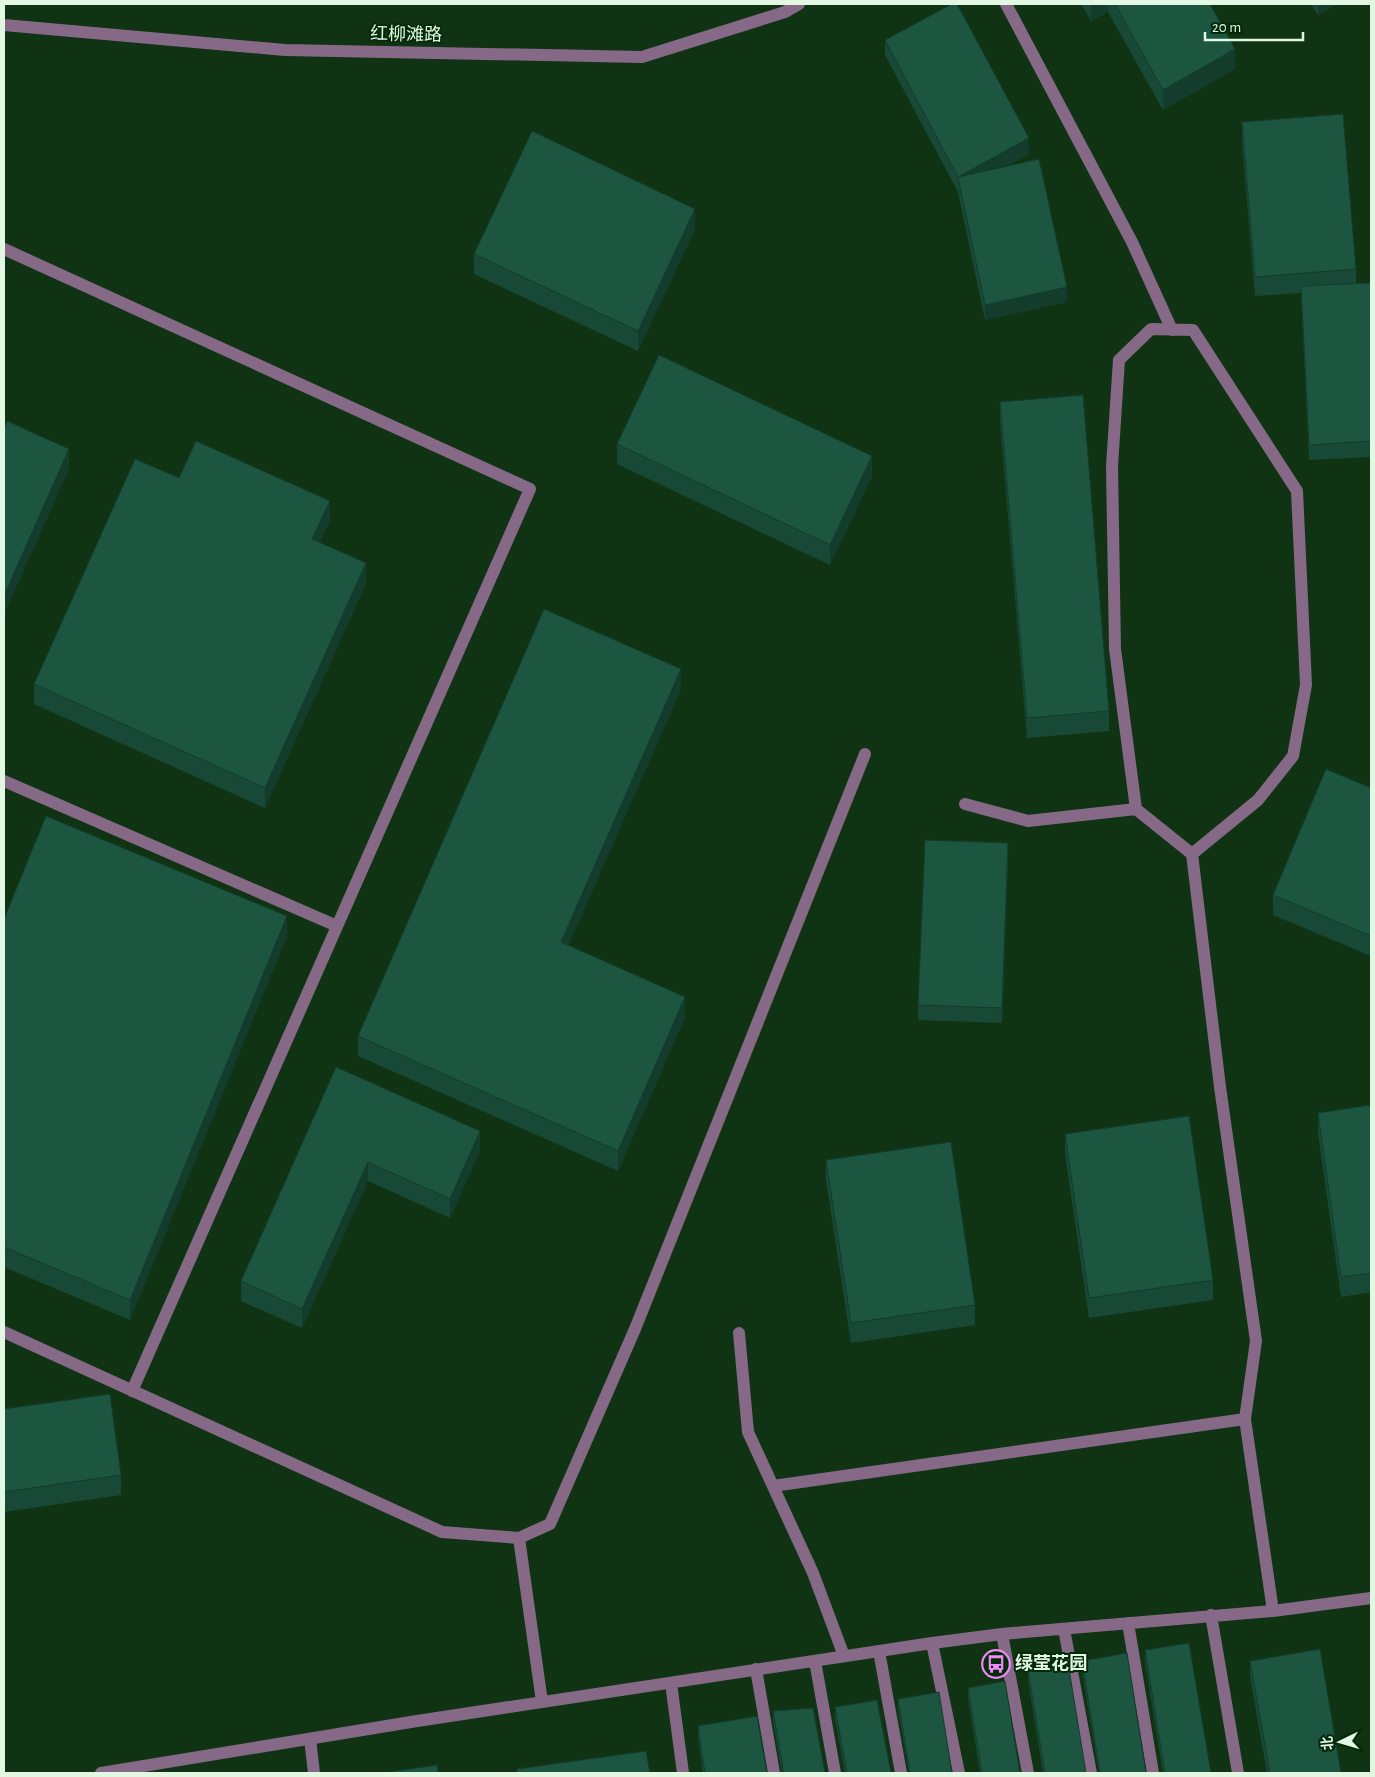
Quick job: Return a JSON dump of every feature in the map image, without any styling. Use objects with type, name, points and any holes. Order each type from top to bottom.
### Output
[{"type":"street","name":"红柳滩路","points":[[4,25],[285,50],[642,57],[785,12],[799,4]]},
{"type":"street","points":[[1006,4],[1132,242],[1172,330]]},
{"type":"street","points":[[4,249],[530,489],[132,1391]]},
{"type":"street","points":[[1192,854],[1258,800],[1293,756],[1306,685],[1297,491],[1193,330],[1151,329],[1119,360],[1112,466],[1115,649],[1136,809],[1192,854],[1220,1087],[1256,1341],[1244,1419],[1273,1610]]},
{"type":"street","points":[[4,1332],[442,1532],[519,1538],[550,1524],[635,1329],[866,754]]},
{"type":"street","points":[[4,781],[337,926]]},
{"type":"street","points":[[966,804],[1028,821],[1136,809]]},
{"type":"street","points":[[739,1333],[748,1432],[813,1573],[844,1656]]},
{"type":"street","points":[[773,1486],[1244,1419]]},
{"type":"street","points":[[519,1538],[542,1702]]},
{"type":"street","points":[[102,1773],[542,1702],[932,1643],[1002,1634],[1273,1610],[1371,1598]]},
{"type":"street","points":[[1211,1615],[1238,1773]]},
{"type":"street","points":[[1128,1623],[1153,1773]]},
{"type":"street","points":[[1064,1629],[1091,1773]]},
{"type":"street","points":[[1002,1634],[1028,1773]]},
{"type":"street","points":[[932,1643],[959,1773]]},
{"type":"street","points":[[879,1651],[901,1773]]},
{"type":"street","points":[[815,1661],[835,1773]]},
{"type":"street","points":[[756,1670],[774,1773]]},
{"type":"street","points":[[671,1683],[683,1773]]},
{"type":"street","points":[[310,1739],[314,1773]]},
{"type":"building","points":[[952,4],[957,4],[1029,138],[958,177],[885,40]]},
{"type":"building","points":[[1115,4],[1210,4],[1235,49],[1163,90]]},
{"type":"building","points":[[1343,114],[1356,269],[1255,277],[1242,122]]},
{"type":"building","points":[[532,131],[695,209],[638,331],[474,254]]},
{"type":"building","points":[[1039,159],[1067,287],[985,305],[958,177]]},
{"type":"building","points":[[1371,283],[1371,441],[1309,445],[1301,286]]},
{"type":"building","points":[[659,355],[872,456],[830,545],[617,444]]},
{"type":"building","points":[[1083,395],[1109,711],[1027,718],[1000,402]]},
{"type":"building","points":[[7,421],[69,449],[4,596],[4,429]]},
{"type":"building","points":[[196,441],[330,501],[312,539],[366,563],[265,788],[34,684],[135,459],[179,478]]},
{"type":"building","points":[[544,609],[681,669],[561,942],[685,997],[618,1151],[358,1036]]},
{"type":"building","points":[[1326,769],[1371,788],[1371,936],[1273,895]]},
{"type":"building","points":[[46,816],[287,916],[130,1300],[4,1247],[4,919]]},
{"type":"building","points":[[925,840],[1008,843],[1002,1008],[918,1005]]},
{"type":"building","points":[[336,1067],[480,1131],[450,1199],[368,1162],[302,1309],[241,1281]]},
{"type":"building","points":[[1371,1105],[1371,1273],[1341,1277],[1318,1113]]},
{"type":"building","points":[[1189,1116],[1213,1280],[1089,1298],[1065,1134]]},
{"type":"building","points":[[951,1142],[975,1305],[851,1323],[826,1160]]},
{"type":"building","points":[[110,1394],[121,1475],[4,1492],[4,1409]]},
{"type":"building","points":[[1189,1643],[1211,1773],[1165,1773],[1145,1650]]},
{"type":"building","points":[[1320,1649],[1341,1773],[1270,1773],[1250,1661]]},
{"type":"building","points":[[1127,1653],[1146,1773],[1100,1773],[1082,1661]]},
{"type":"building","points":[[1068,1663],[1086,1773],[1045,1773],[1028,1670]]},
{"type":"building","points":[[1005,1681],[1020,1773],[982,1773],[968,1688]]},
{"type":"building","points":[[939,1692],[952,1773],[910,1773],[898,1699]]},
{"type":"building","points":[[877,1700],[891,1773],[847,1773],[835,1707]]},
{"type":"building","points":[[813,1708],[825,1773],[784,1773],[773,1711]]},
{"type":"building","points":[[757,1716],[767,1773],[705,1773],[698,1726]]},
{"type":"building","points":[[646,1751],[650,1773],[517,1773],[517,1769]]},
{"type":"building","points":[[437,1765],[438,1773],[383,1773]]},
{"type":"place","name":"绿莹花园","points":[[996,1664]]}]
